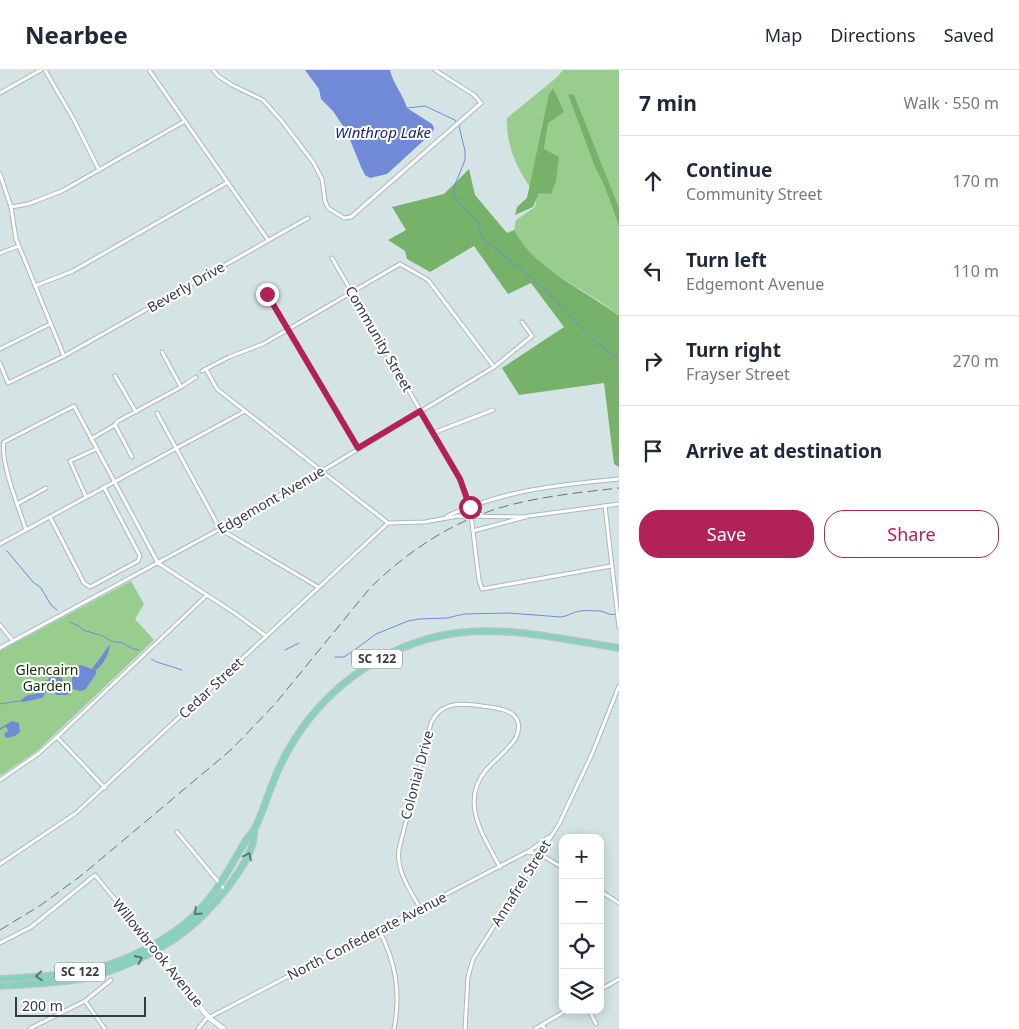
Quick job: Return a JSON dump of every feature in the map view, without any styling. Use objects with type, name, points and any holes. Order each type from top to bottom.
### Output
[{"type":"main road","name":"SC 122","points":[[0,986],[66,981],[110,971],[154,948],[196,914],[208,902],[254,830],[281,764],[306,724],[340,686],[364,667],[390,653],[425,640],[441,636],[489,631],[619,648]]},
{"type":"main road","name":"SC 122","points":[[0,979],[66,974],[91,970],[154,948],[179,937],[208,912],[225,890],[246,860],[255,840],[254,830]]},
{"type":"street","points":[[0,93],[41,70]]},
{"type":"street","points":[[45,70],[74,120],[98,170]]},
{"type":"street","points":[[149,70],[268,240]]},
{"type":"street","points":[[213,70],[218,76],[232,85],[263,100],[281,120],[313,162],[322,179],[325,202],[328,208],[344,218],[351,217],[480,103],[474,95],[435,70]]},
{"type":"street","points":[[11,208],[28,204],[62,191],[185,121]]},
{"type":"street","points":[[0,174],[11,208],[18,246],[64,356]]},
{"type":"street","points":[[35,286],[73,271],[228,182]]},
{"type":"street","name":"Beverly Drive","points":[[0,363],[8,383],[64,356],[308,218]]},
{"type":"street","points":[[0,253],[18,246]]},
{"type":"street","name":"Community Street","points":[[332,258],[460,479],[470,507],[482,589],[611,566]]},
{"type":"street","points":[[494,367],[428,280],[400,264],[263,344],[229,357],[204,370],[216,388],[388,524],[421,522],[458,516],[525,517]]},
{"type":"street","points":[[267,294],[358,448]]},
{"type":"street","name":"Edgemont Avenue","points":[[0,648],[220,529],[322,471],[494,367],[532,336],[522,322]]},
{"type":"street","points":[[0,348],[50,324]]},
{"type":"street","points":[[162,352],[181,387]]},
{"type":"street","points":[[115,376],[136,412]]},
{"type":"street","points":[[91,439],[181,387],[196,376]]},
{"type":"street","points":[[26,530],[10,489],[1,449],[4,442],[74,406],[158,563],[266,636]]},
{"type":"street","points":[[433,432],[494,410]]},
{"type":"street","points":[[0,544],[245,411]]},
{"type":"street","points":[[157,413],[220,529],[318,587]]},
{"type":"street","points":[[116,425],[132,456]]},
{"type":"street","points":[[86,497],[70,461],[95,447]]},
{"type":"street","points":[[441,518],[507,494],[538,487],[619,479]]},
{"type":"street","points":[[50,517],[84,583],[90,587],[138,561],[140,556],[104,487]]},
{"type":"street","points":[[17,504],[46,488]]},
{"type":"street","points":[[479,503],[476,511],[482,516]]},
{"type":"street","points":[[473,531],[525,517],[619,504]]},
{"type":"street","points":[[605,506],[619,627]]},
{"type":"street","points":[[458,516],[467,513],[470,507]]},
{"type":"street","points":[[470,507],[482,516]]},
{"type":"street","name":"Cedar Street","points":[[0,864],[76,813],[105,788],[318,587],[388,524]]},
{"type":"street","points":[[0,780],[38,754],[206,596]]},
{"type":"street","points":[[0,625],[13,641]]},
{"type":"street","name":"Annafrel Street","points":[[465,1029],[468,977],[473,959],[540,854],[574,795],[619,686]]},
{"type":"street","points":[[615,698],[619,700]]},
{"type":"street","name":"Colonial Drive","points":[[420,908],[401,871],[398,857],[399,844],[431,723],[440,711],[451,705],[460,703],[503,708],[512,714],[518,724],[516,738],[484,773],[474,795],[476,821],[500,867]]},
{"type":"street","points":[[57,737],[105,788]]},
{"type":"street","points":[[178,832],[225,890]]},
{"type":"street","name":"North Confederate Avenue","points":[[198,1029],[203,1022],[210,1018],[500,867],[527,852],[551,835]]},
{"type":"street","points":[[527,852],[540,854],[559,866]]},
{"type":"street","name":"Willowbrook Avenue","points":[[0,943],[31,927],[95,875],[210,1018],[224,1029]]},
{"type":"street","points":[[604,894],[619,903]]},
{"type":"street","points":[[379,930],[389,950],[398,995],[398,1010],[394,1029]]},
{"type":"street","points":[[29,1029],[85,1001],[111,980]]},
{"type":"street","points":[[604,988],[619,980]]},
{"type":"street","points":[[85,1001],[105,1029]]},
{"type":"street","points":[[535,1029],[560,1014]]},
{"type":"street","points":[[591,1014],[596,1024]]},
{"type":"street","points":[[542,1025],[545,1029]]},
{"type":"green space","points":[[563,70],[619,70],[619,316],[604,304],[545,268],[521,243],[514,230],[516,220],[535,207],[537,197],[519,169],[511,150],[507,118],[556,78]]},
{"type":"green space","points":[[553,88],[564,112],[548,123],[544,149],[559,157],[556,181],[551,194],[539,193],[533,207],[515,215],[517,207],[527,198],[549,94]]},
{"type":"green space","points":[[568,94],[574,95],[619,208],[619,226],[605,187],[595,167]]},
{"type":"green space","points":[[469,169],[475,195],[507,233],[514,230],[524,245],[548,268],[619,316],[619,467],[614,464],[604,383],[519,395],[502,368],[564,327],[531,283],[508,294],[474,246],[430,272],[407,259],[405,251],[388,240],[406,230],[392,207],[444,194]]},
{"type":"green space","name":"Glencairn Garden","points":[[131,581],[144,604],[135,619],[154,640],[37,751],[0,776],[0,651]]},
{"type":"water","name":"Winthrop Lake","points":[[305,70],[390,70],[407,108],[432,124],[433,132],[387,174],[370,178],[365,175],[361,167],[347,132],[333,111],[321,99],[319,89]]},
{"type":"water","points":[[110,644],[106,658],[96,670],[96,674],[85,690],[73,689],[67,695],[56,695],[53,685],[48,684],[48,690],[42,698],[23,702],[19,701],[28,695],[36,694],[39,683],[48,680],[50,675],[54,674],[61,677],[64,683],[72,686],[72,674],[76,666],[81,665],[92,669]]},
{"type":"water","points":[[12,721],[19,723],[20,732],[15,736],[6,738],[4,734],[8,731],[7,728],[5,727],[0,730],[0,728]]},
{"type":"waterway","points":[[407,108],[425,106],[456,122]]},
{"type":"waterway","points":[[459,126],[465,151],[465,160],[453,192],[458,203],[477,221],[483,239],[547,292],[590,337],[619,360]]},
{"type":"waterway","points":[[7,551],[33,582],[41,588],[51,605],[57,610]]},
{"type":"waterway","points":[[335,657],[344,657],[376,634],[408,621],[419,619],[447,618],[464,614],[509,613],[561,617],[585,611],[616,614]]},
{"type":"waterway","points":[[70,622],[83,630],[139,650]]},
{"type":"waterway","points":[[285,650],[299,643]]},
{"type":"waterway","points":[[151,659],[182,670]]},
{"type":"waterway","points":[[0,704],[19,701]]},
{"type":"railway","points":[[0,930],[41,905],[82,875],[232,749],[275,704],[370,588],[418,548],[471,518],[510,505],[550,497],[619,488]]},
{"type":"route","points":[[267,294],[358,448],[420,411],[460,479],[470,507]]}]
